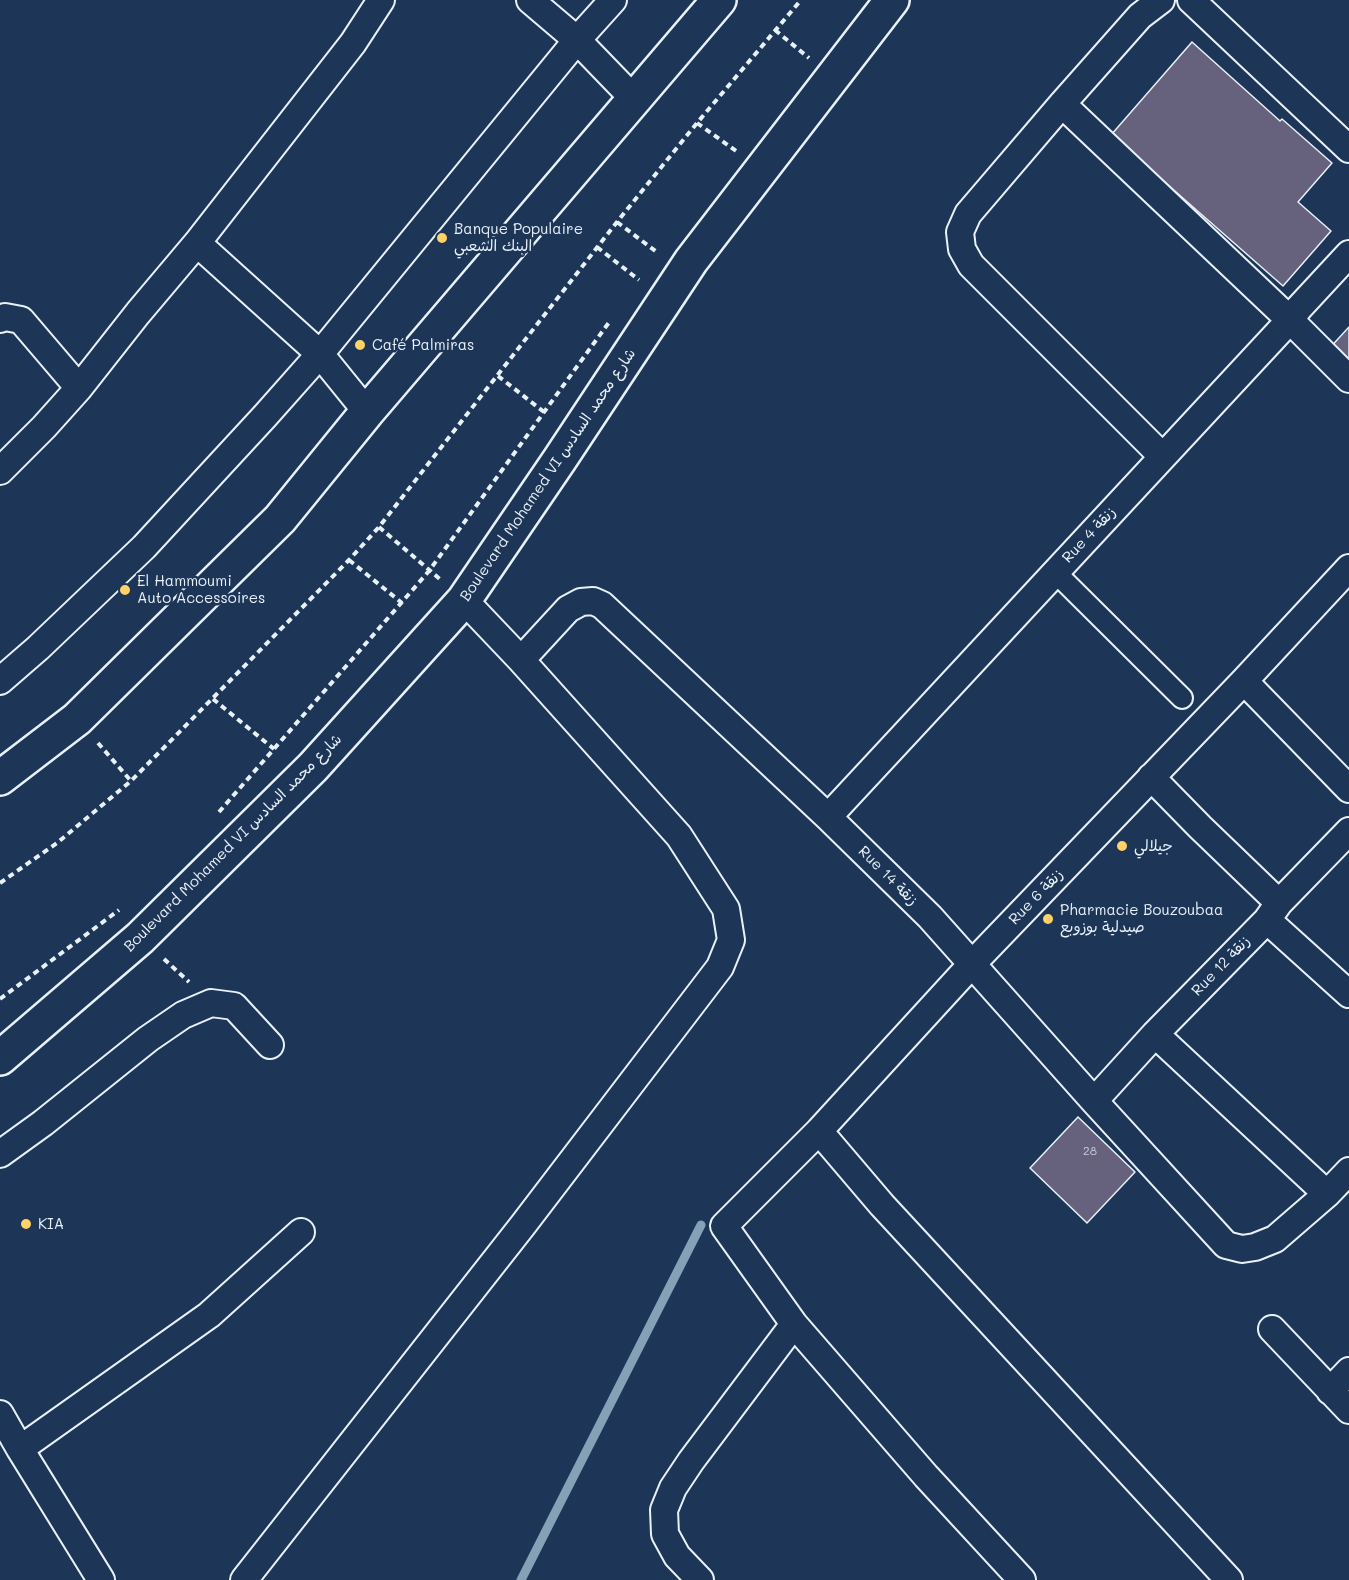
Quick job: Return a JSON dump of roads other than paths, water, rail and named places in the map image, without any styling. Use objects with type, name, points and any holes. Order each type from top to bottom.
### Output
[{"type":"main road","points":[[0,778],[77,719],[280,519],[367,412],[719,0]]},
{"type":"main road","name":"Boulevard Mohamed VI شارع محمد السادس","points":[[0,1058],[140,938],[313,767],[464,600],[691,261],[892,0]]},
{"type":"street","points":[[0,471],[79,388],[197,243],[353,43],[381,0]]},
{"type":"street","points":[[530,0],[577,40],[634,99]]},
{"type":"street","points":[[0,681],[144,547],[265,416],[320,354],[577,40],[613,0]]},
{"type":"street","points":[[1161,0],[1140,16],[1062,104],[969,214],[960,232],[962,249],[971,265],[1162,456]]},
{"type":"street","points":[[1191,0],[1349,149]]},
{"type":"street","points":[[1062,104],[1349,379]]},
{"type":"street","points":[[197,243],[320,354],[367,412]]},
{"type":"street","name":"Rue 4 زنقة","points":[[828,817],[1349,254]]},
{"type":"street","points":[[0,319],[5,317],[21,320],[79,388]]},
{"type":"street","points":[[1055,572],[1182,698]]},
{"type":"street","name":"Rue 6 زنقة","points":[[794,1324],[724,1226],[819,1131],[972,964],[1346,577]]},
{"type":"street","points":[[244,1580],[523,1224],[720,967],[731,940],[726,909],[680,836],[464,600]]},
{"type":"street","name":"Rue 14 زنقة","points":[[521,660],[567,609],[581,602],[593,601],[602,605],[828,817],[930,917],[1226,1245],[1242,1249],[1256,1247],[1275,1239],[1327,1194]]},
{"type":"street","points":[[1244,681],[1349,789]]},
{"type":"street","points":[[1151,777],[1200,827],[1349,994]]},
{"type":"street","name":"Rue 12 زنقة","points":[[1094,1101],[1349,831]]},
{"type":"street","points":[[0,1154],[148,1040],[183,1016],[212,1003],[234,1006],[270,1045]]},
{"type":"street","points":[[1155,1034],[1327,1194],[1349,1171]]},
{"type":"street","points":[[819,1131],[890,1213],[1229,1580]]},
{"type":"street","points":[[20,1449],[209,1315],[301,1232]]},
{"type":"street","points":[[700,1580],[676,1556],[665,1534],[664,1510],[673,1488],[691,1461],[794,1324],[926,1476],[1022,1580]]},
{"type":"street","points":[[1272,1329],[1349,1410]]},
{"type":"street","points":[[1330,1391],[1349,1371]]},
{"type":"street","points":[[0,1414],[101,1580]]},
{"type":"waterway","points":[[521,1580],[701,1225]]},
{"type":"place","name":"Banque Populaire البنك الشعبي","points":[[442,238]]},
{"type":"place","name":"Café Palmiras","points":[[360,345]]},
{"type":"place","name":"El Hammoumi Auto Accessoires","points":[[125,590]]},
{"type":"place","name":"جيلالي","points":[[1122,846]]},
{"type":"place","name":"Pharmacie Bouzoubaa صيدلية بوزوبع","points":[[1048,919]]},
{"type":"place","name":"KIA","points":[[26,1224]]}]
